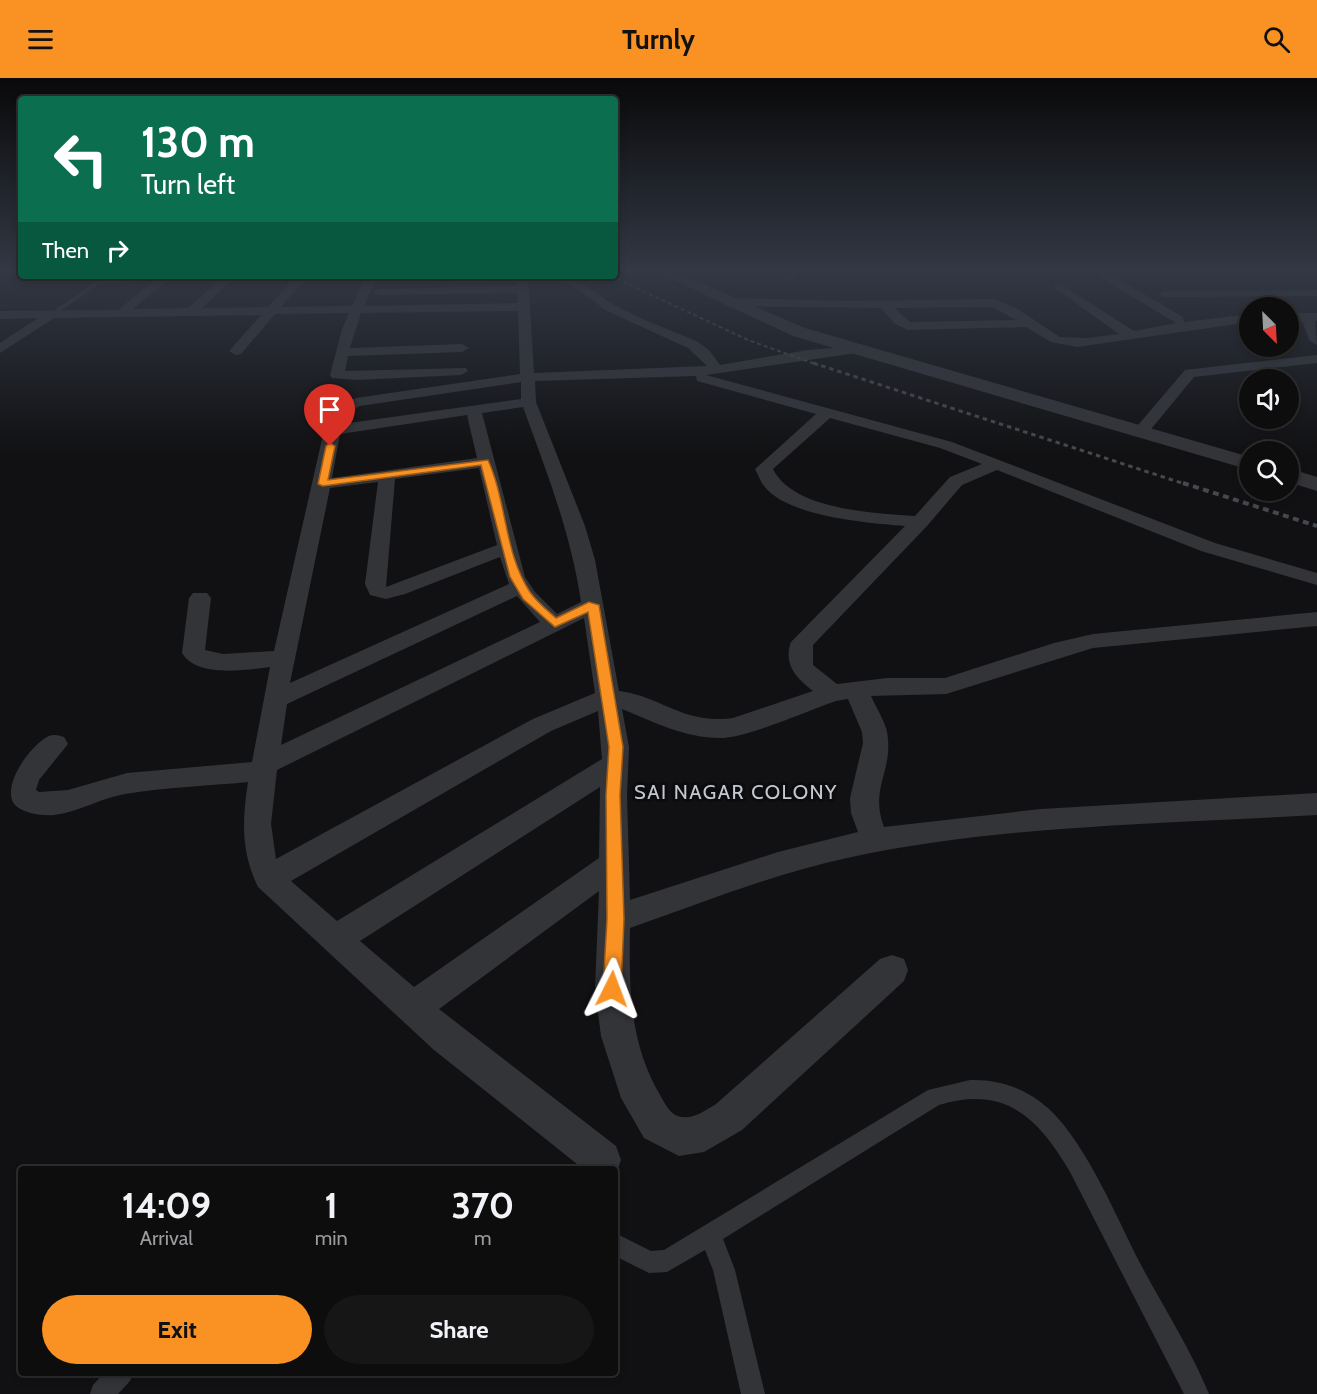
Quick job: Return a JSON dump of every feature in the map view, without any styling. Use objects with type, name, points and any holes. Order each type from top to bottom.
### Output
[{"type":"street","points":[[0,349],[26,331]]},
{"type":"street","points":[[236,351],[253,331]]},
{"type":"street","points":[[349,331],[337,372],[345,377],[461,379],[527,390]]},
{"type":"street","points":[[525,331],[527,390],[576,526],[585,560],[616,747],[615,919],[612,989],[618,1036],[634,1085],[657,1125],[679,1137],[704,1133],[729,1117],[892,970]]},
{"type":"street","points":[[663,331],[693,345],[704,353],[717,370]]},
{"type":"street","points":[[798,331],[1239,461]]},
{"type":"street","points":[[1041,331],[1048,337],[1066,342],[1152,331]]},
{"type":"street","points":[[1124,331],[1133,335]]},
{"type":"street","points":[[342,352],[462,343],[461,379]]},
{"type":"street","points":[[333,430],[473,410],[527,390],[717,370],[799,355],[856,349]]},
{"type":"street","points":[[1141,431],[1184,376],[1317,359]]},
{"type":"street","points":[[684,373],[757,391],[946,445],[1208,547],[1317,579]]},
{"type":"street","points":[[461,379],[348,405],[337,412],[274,700],[264,768],[258,845],[269,878],[334,939],[412,1008],[602,1160]]},
{"type":"street","points":[[473,410],[506,548],[520,587],[555,623]]},
{"type":"street","points":[[828,412],[764,469],[773,487],[791,497],[856,516],[920,522]]},
{"type":"street","points":[[323,484],[485,462]]},
{"type":"street","points":[[875,840],[866,813],[864,798],[876,743],[875,732],[844,691],[810,678],[799,665],[798,652],[802,642],[920,522],[956,481],[997,464]]},
{"type":"street","points":[[387,475],[375,584],[377,591],[386,593],[398,590],[506,548]]},
{"type":"street","points":[[1299,479],[1317,484]]},
{"type":"street","points":[[274,700],[520,587]]},
{"type":"street","points":[[200,598],[193,653],[198,658],[211,661],[283,658]]},
{"type":"street","points":[[56,744],[23,782],[26,799],[33,802],[57,804],[106,787],[127,783],[264,768],[593,605]]},
{"type":"street","points":[[269,878],[542,725],[608,698],[633,703],[681,724],[720,729],[763,719],[844,691],[946,686],[1062,648],[1125,636],[1236,628],[1317,619]]},
{"type":"street","points":[[334,939],[615,764]]},
{"type":"street","points":[[615,919],[745,876],[875,840],[1003,823],[1317,804]]},
{"type":"street","points":[[412,1008],[615,863]]},
{"type":"lane","points":[[618,1246],[649,1262],[667,1261],[935,1097],[969,1089],[1004,1093],[1026,1104],[1057,1135],[1069,1153],[1197,1394]]},
{"type":"lane","points":[[710,1234],[724,1270],[753,1394]]},
{"type":"lane","points":[[102,1394],[118,1376]]},
{"type":"railway","points":[[730,331],[818,365]]},
{"type":"railway","points":[[813,363],[1188,485]]},
{"type":"railway","points":[[1183,483],[1317,526]]},
{"type":"district","name":"SAI NAGAR COLONY","points":[[736,792]]},
{"type":"route","points":[[330,446],[323,484],[485,462],[506,548],[520,587],[555,623],[593,605],[616,747],[613,795],[615,919],[612,989]]}]
